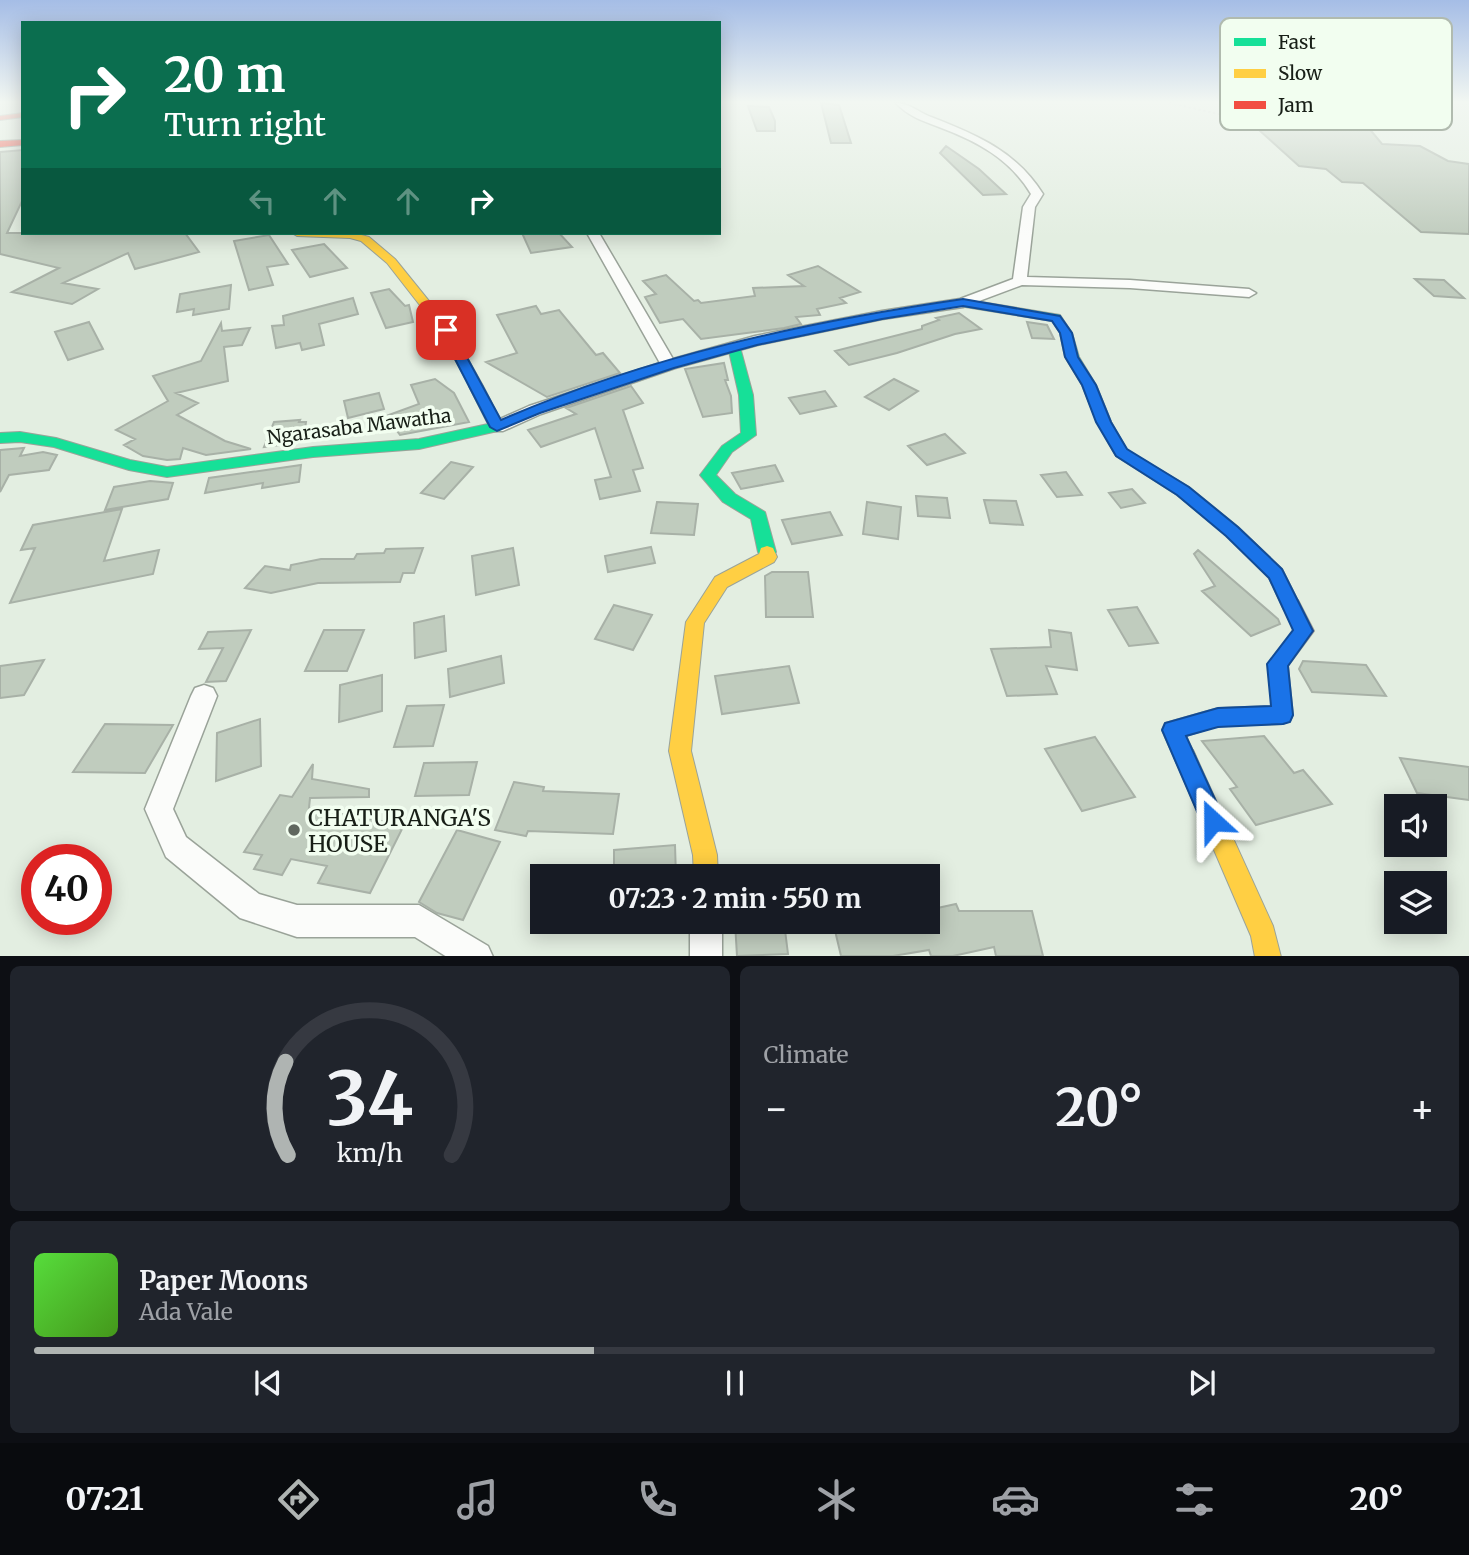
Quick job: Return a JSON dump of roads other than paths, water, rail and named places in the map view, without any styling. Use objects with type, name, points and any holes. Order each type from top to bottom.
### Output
[{"type":"street","points":[[992,148],[1026,173],[1037,194],[1029,207],[1020,281]]},
{"type":"street","points":[[326,235],[351,235],[365,239],[391,261],[446,330],[497,427],[535,410],[669,365],[734,347],[882,315],[963,303],[1020,281],[1130,284],[1249,293]]},
{"type":"street","points":[[594,235],[669,365]]},
{"type":"street","points":[[963,303],[1056,318],[1066,333],[1072,357],[1089,385],[1104,422],[1121,453],[1183,491],[1276,574],[1304,631],[1278,664],[1283,715],[1218,718],[1173,730],[1264,935],[1268,956]]},
{"type":"street","points":[[705,864],[680,751],[695,622],[721,582],[768,557],[759,516],[729,498],[708,475],[727,449],[749,435],[746,395],[734,347]]},
{"type":"street","name":"Ngarasaba Mawatha","points":[[0,438],[56,443],[130,465],[167,472],[313,452],[419,444],[497,427]]},
{"type":"street","points":[[204,696],[159,809],[176,847],[251,907],[297,921],[419,921],[475,956]]},
{"type":"street","points":[[706,934],[706,956]]},
{"type":"place","name":"CHATURANGA'S HOUSE","points":[[294,830]]}]
